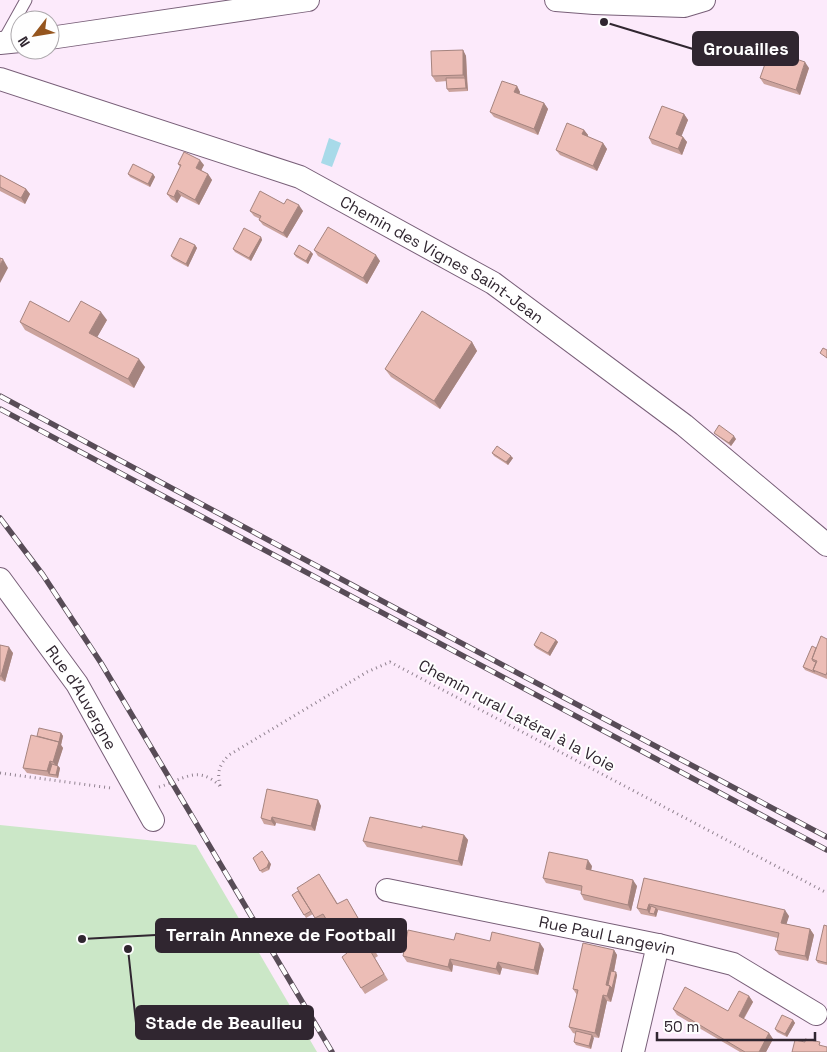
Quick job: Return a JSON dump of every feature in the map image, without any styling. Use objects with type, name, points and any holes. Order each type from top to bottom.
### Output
[{"type":"street","points":[[60,37],[308,0]]},
{"type":"street","points":[[556,0],[684,6],[704,0]]},
{"type":"street","name":"Chemin des Vignes Saint-Jean","points":[[0,79],[300,177],[493,283],[684,425],[827,545]]},
{"type":"street","name":"Rue d'Auvergne","points":[[0,579],[77,684],[153,820]]},
{"type":"street","name":"Rue Paul Langevin","points":[[387,890],[658,944],[733,964],[816,1014]]},
{"type":"street","points":[[633,1052],[658,944]]},
{"type":"lane","points":[[7,42],[26,0]]},
{"type":"path","name":"Chemin rural Latéral à la Voie","points":[[220,786],[218,770],[222,762],[229,755],[368,672],[390,662],[827,893]]},
{"type":"green space","points":[[0,825],[196,845],[317,1052],[0,1052]]},
{"type":"water","points":[[329,138],[341,143],[332,167],[321,163]]},
{"type":"building","points":[[463,50],[463,75],[432,76],[431,51]]},
{"type":"building","points":[[770,50],[805,62],[796,90],[760,78]]},
{"type":"building","points":[[446,78],[465,78],[466,88],[447,89]]},
{"type":"building","points":[[502,81],[517,86],[514,92],[544,103],[534,129],[490,112]]},
{"type":"building","points":[[662,106],[684,114],[676,134],[683,137],[678,149],[649,138]]},
{"type":"building","points":[[567,123],[584,130],[582,134],[603,143],[593,166],[556,150]]},
{"type":"building","points":[[184,152],[200,160],[196,168],[208,174],[195,200],[177,190],[174,197],[167,194],[181,165],[178,164]]},
{"type":"building","points":[[133,164],[153,174],[148,184],[128,174]]},
{"type":"building","points":[[0,175],[26,189],[21,198],[0,187]]},
{"type":"building","points":[[260,191],[284,204],[287,199],[299,205],[283,233],[259,220],[261,216],[250,211]]},
{"type":"building","points":[[328,227],[376,255],[363,278],[314,250]]},
{"type":"building","points":[[244,228],[261,237],[249,258],[233,249]]},
{"type":"building","points":[[180,238],[195,245],[186,264],[171,256]]},
{"type":"building","points":[[299,245],[311,252],[306,261],[294,254]]},
{"type":"building","points":[[30,301],[69,322],[81,301],[101,312],[89,333],[139,359],[128,379],[20,322]]},
{"type":"building","points":[[422,311],[472,342],[434,401],[385,369]]},
{"type":"building","points":[[823,348],[827,350],[827,358],[820,353]]},
{"type":"building","points":[[719,425],[734,436],[729,443],[714,433]]},
{"type":"building","points":[[497,446],[511,456],[506,462],[492,453]]},
{"type":"building","points":[[541,632],[556,640],[548,653],[534,645]]},
{"type":"building","points":[[821,636],[827,639],[826,675],[813,670],[817,661],[812,659]]},
{"type":"building","points":[[0,645],[9,647],[1,676],[0,676]]},
{"type":"building","points":[[812,646],[816,648],[812,659],[816,662],[813,670],[815,672],[803,667]]},
{"type":"building","points":[[39,728],[61,733],[59,742],[37,736]]},
{"type":"building","points":[[31,735],[59,742],[53,762],[50,761],[47,771],[23,768]]},
{"type":"building","points":[[52,764],[58,766],[56,775],[49,774]]},
{"type":"building","points":[[267,789],[318,800],[311,826],[272,817],[271,821],[261,818]]},
{"type":"building","points":[[370,817],[464,835],[458,861],[363,841]]},
{"type":"building","points":[[262,851],[269,862],[267,867],[260,871],[253,858]]},
{"type":"building","points":[[549,852],[588,860],[586,869],[633,880],[628,905],[581,894],[582,886],[543,878]]},
{"type":"building","points":[[319,874],[337,904],[347,899],[370,939],[368,940],[374,950],[371,952],[384,974],[361,988],[342,957],[347,953],[323,914],[315,918],[297,888]]},
{"type":"building","points":[[644,878],[785,910],[781,923],[810,929],[805,956],[775,950],[779,933],[649,904],[647,910],[637,908]]},
{"type":"building","points":[[298,891],[311,911],[304,915],[292,895]]},
{"type":"building","points":[[651,906],[656,908],[654,914],[649,913]]},
{"type":"building","points":[[824,925],[827,926],[827,963],[816,960]]},
{"type":"building","points":[[408,930],[454,940],[456,933],[490,941],[492,932],[540,943],[534,970],[498,962],[496,969],[450,959],[448,967],[403,956]]},
{"type":"building","points":[[583,943],[614,950],[606,985],[610,986],[607,996],[603,995],[595,1033],[569,1027],[578,990],[573,989]]},
{"type":"building","points":[[611,971],[616,972],[612,988],[608,985]]},
{"type":"building","points":[[685,987],[728,1011],[739,991],[749,996],[739,1016],[769,1033],[759,1052],[745,1052],[673,1009]]},
{"type":"building","points":[[782,1015],[793,1020],[785,1034],[775,1029]]},
{"type":"building","points":[[576,1031],[592,1035],[589,1046],[574,1042]]},
{"type":"building","points":[[805,1039],[820,1042],[819,1045],[827,1047],[827,1052],[792,1052],[795,1040],[805,1042]]},
{"type":"railway","points":[[0,396],[827,837]]},
{"type":"railway","points":[[0,409],[827,850]]},
{"type":"railway","points":[[0,518],[43,575],[101,663],[332,1052]]},
{"type":"place","name":"Grouailles","points":[[604,22]]},
{"type":"place","name":"Terrain Annexe de Football","points":[[82,939]]},
{"type":"place","name":"Stade de Beaulieu","points":[[128,949]]}]
